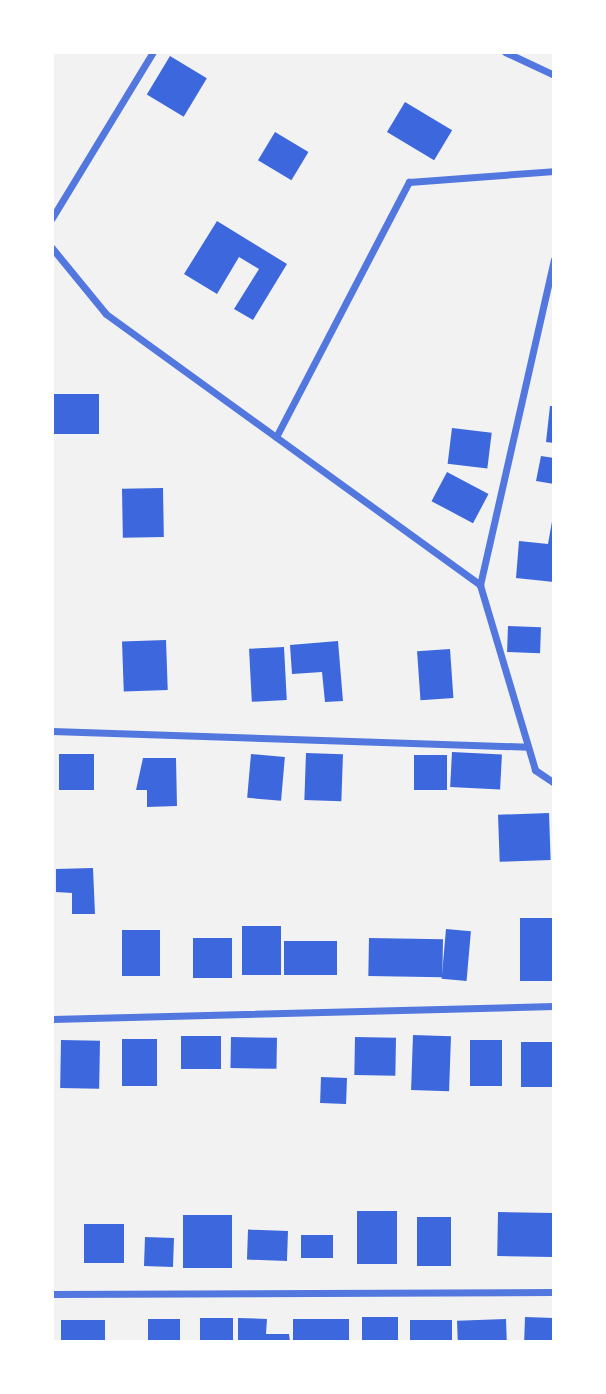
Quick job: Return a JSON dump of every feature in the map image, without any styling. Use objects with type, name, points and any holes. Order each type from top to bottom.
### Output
[{"type":"street","points":[[52,218],[153,52]]},
{"type":"street","points":[[505,52],[554,75]]},
{"type":"street","points":[[276,437],[409,182],[554,171]]},
{"type":"street","points":[[52,248],[106,314],[480,586]]},
{"type":"street","points":[[554,259],[480,586],[536,770],[554,783]]},
{"type":"street","points":[[52,731],[528,747]]},
{"type":"street","points":[[52,1019],[554,1006]]},
{"type":"street","points":[[52,1294],[554,1292]]},
{"type":"building","points":[[170,56],[207,78],[184,117],[147,95]]},
{"type":"building","points":[[405,102],[452,130],[434,160],[387,132]]},
{"type":"building","points":[[275,132],[308,152],[291,180],[258,160]]},
{"type":"building","points":[[217,221],[287,264],[253,320],[234,309],[259,269],[239,257],[217,294],[184,274]]},
{"type":"building","points":[[52,394],[99,394],[99,434],[52,434]]},
{"type":"building","points":[[550,406],[554,406],[554,443],[546,442]]},
{"type":"building","points":[[452,428],[492,433],[487,469],[448,464]]},
{"type":"building","points":[[541,456],[554,458],[554,484],[536,481]]},
{"type":"building","points":[[447,472],[488,494],[473,523],[432,501]]},
{"type":"building","points":[[163,488],[164,537],[123,538],[122,489]]},
{"type":"building","points":[[554,510],[554,582],[516,578],[519,541],[548,544]]},
{"type":"building","points":[[508,626],[541,627],[540,653],[507,652]]},
{"type":"building","points":[[166,640],[168,690],[124,692],[122,642]]},
{"type":"building","points":[[338,641],[343,701],[325,702],[322,672],[292,674],[290,645]]},
{"type":"building","points":[[284,647],[287,700],[252,702],[249,649]]},
{"type":"building","points":[[450,649],[453,698],[420,700],[417,651]]},
{"type":"building","points":[[452,752],[502,755],[500,790],[450,787]]},
{"type":"building","points":[[306,753],[343,754],[341,801],[304,800]]},
{"type":"building","points":[[59,754],[94,754],[94,790],[59,790]]},
{"type":"building","points":[[251,754],[285,757],[281,801],[247,798]]},
{"type":"building","points":[[414,755],[447,755],[447,790],[414,790]]},
{"type":"building","points":[[143,758],[176,758],[177,806],[147,807],[147,790],[136,790]]},
{"type":"building","points":[[549,813],[551,860],[500,862],[498,815]]},
{"type":"building","points":[[93,868],[95,914],[72,914],[72,893],[56,892],[56,869]]},
{"type":"building","points":[[520,918],[554,918],[554,981],[520,981]]},
{"type":"building","points":[[242,926],[281,926],[281,975],[242,975]]},
{"type":"building","points":[[446,929],[471,931],[467,981],[442,979]]},
{"type":"building","points":[[122,930],[160,930],[160,976],[122,976]]},
{"type":"building","points":[[193,938],[232,938],[232,978],[193,978]]},
{"type":"building","points":[[369,938],[443,939],[442,977],[368,976]]},
{"type":"building","points":[[284,941],[337,941],[337,975],[284,975]]},
{"type":"building","points":[[413,1035],[451,1036],[449,1091],[411,1090]]},
{"type":"building","points":[[181,1036],[221,1036],[221,1069],[181,1069]]},
{"type":"building","points":[[231,1037],[277,1038],[276,1069],[230,1068]]},
{"type":"building","points":[[355,1037],[396,1038],[395,1076],[354,1075]]},
{"type":"building","points":[[122,1039],[157,1039],[157,1086],[122,1086]]},
{"type":"building","points":[[61,1040],[100,1041],[99,1089],[60,1088]]},
{"type":"building","points":[[470,1040],[502,1040],[502,1086],[470,1086]]},
{"type":"building","points":[[521,1042],[554,1042],[554,1087],[521,1087]]},
{"type":"building","points":[[321,1077],[347,1078],[346,1104],[320,1103]]},
{"type":"building","points":[[357,1211],[397,1211],[397,1264],[357,1264]]},
{"type":"building","points":[[498,1212],[554,1213],[553,1257],[497,1256]]},
{"type":"building","points":[[183,1215],[232,1215],[232,1268],[183,1268]]},
{"type":"building","points":[[417,1217],[451,1217],[451,1266],[417,1266]]},
{"type":"building","points":[[84,1224],[124,1224],[124,1263],[84,1263]]},
{"type":"building","points":[[248,1230],[288,1231],[287,1261],[247,1260]]},
{"type":"building","points":[[301,1235],[333,1235],[333,1258],[301,1258]]},
{"type":"building","points":[[145,1237],[174,1238],[173,1267],[144,1266]]},
{"type":"building","points":[[362,1317],[398,1317],[398,1342],[362,1342]]},
{"type":"building","points":[[525,1317],[554,1318],[553,1342],[524,1342]]},
{"type":"building","points":[[200,1318],[233,1318],[233,1342],[200,1342]]},
{"type":"building","points":[[238,1318],[267,1319],[266,1334],[289,1334],[290,1342],[238,1342]]},
{"type":"building","points":[[148,1319],[180,1319],[180,1342],[148,1342]]},
{"type":"building","points":[[293,1319],[349,1319],[349,1342],[293,1342]]},
{"type":"building","points":[[506,1319],[507,1342],[458,1342],[457,1321]]},
{"type":"building","points":[[61,1320],[105,1320],[105,1342],[61,1342]]},
{"type":"building","points":[[410,1320],[452,1320],[452,1342],[410,1342]]}]
